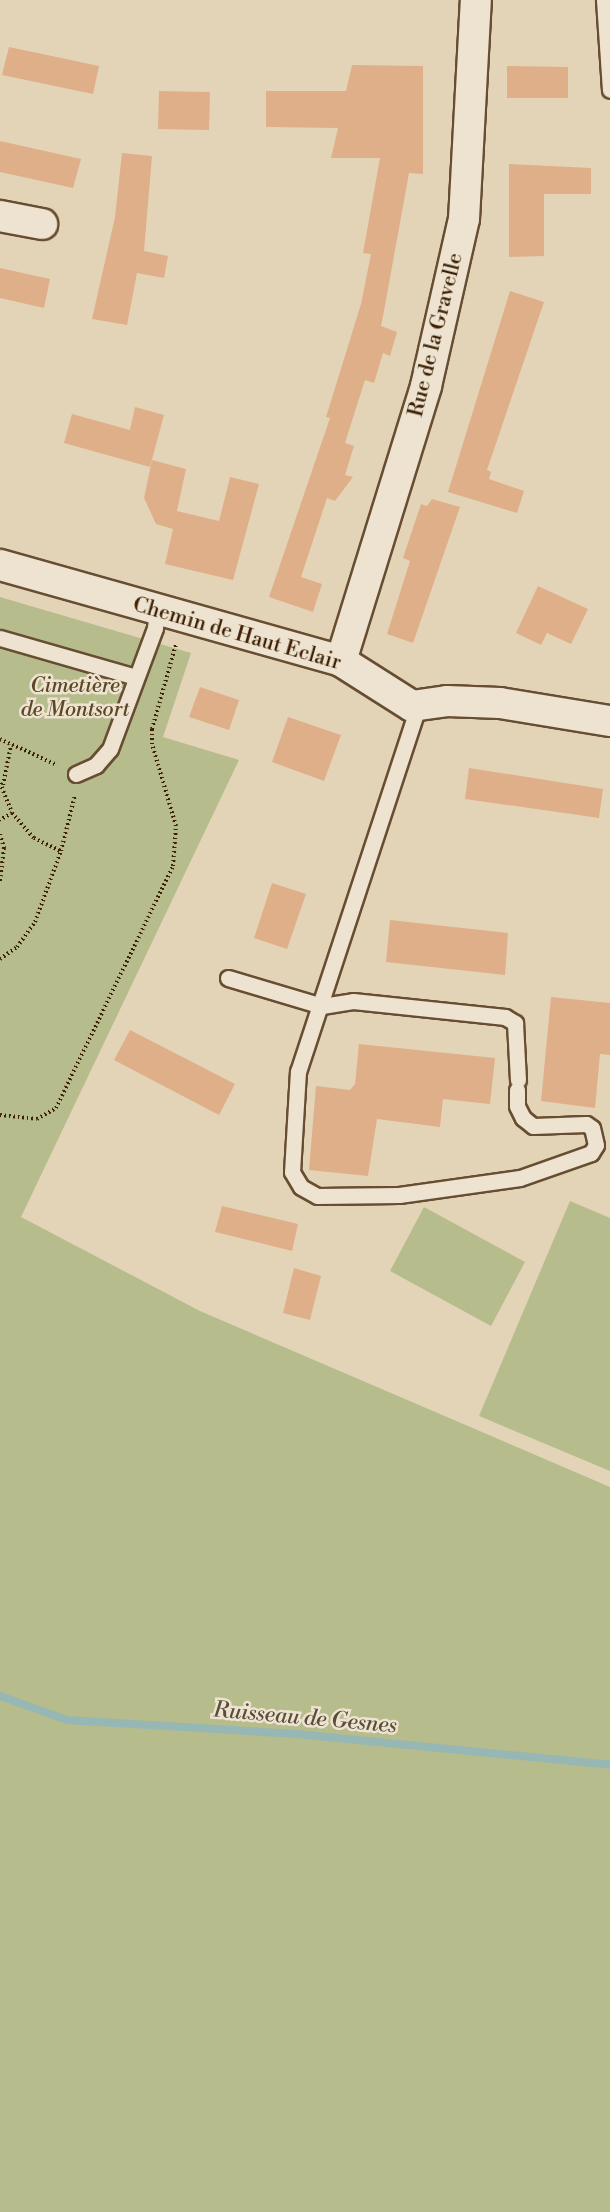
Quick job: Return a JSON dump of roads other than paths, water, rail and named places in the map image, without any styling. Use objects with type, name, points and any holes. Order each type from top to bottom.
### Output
[{"type":"street","name":"Rue de la Gravelle","points":[[341,661],[426,386],[464,219],[476,0]]},
{"type":"street","points":[[0,216],[42,224]]},
{"type":"street","name":"Chemin de Haut Eclair","points":[[0,565],[341,661],[418,707]]},
{"type":"street","points":[[418,707],[447,701],[500,703],[610,721]]},
{"type":"lane","points":[[604,0],[610,90]]},
{"type":"lane","points":[[76,774],[96,765],[110,749],[157,610]]},
{"type":"lane","points":[[0,638],[136,677]]},
{"type":"lane","points":[[228,978],[322,1006],[353,1000],[505,1017],[515,1023],[517,1106],[523,1118],[533,1126],[586,1124],[592,1128],[596,1145],[591,1153],[520,1178],[399,1195],[317,1196],[302,1187],[292,1172],[298,1071],[322,1006],[418,707]]},
{"type":"waterway","name":"Ruisseau de Gesnes","points":[[0,1696],[67,1720],[296,1734],[610,1765]]},
{"type":"park label","name":"Cimetière de Montsort","points":[[75,698]]}]
